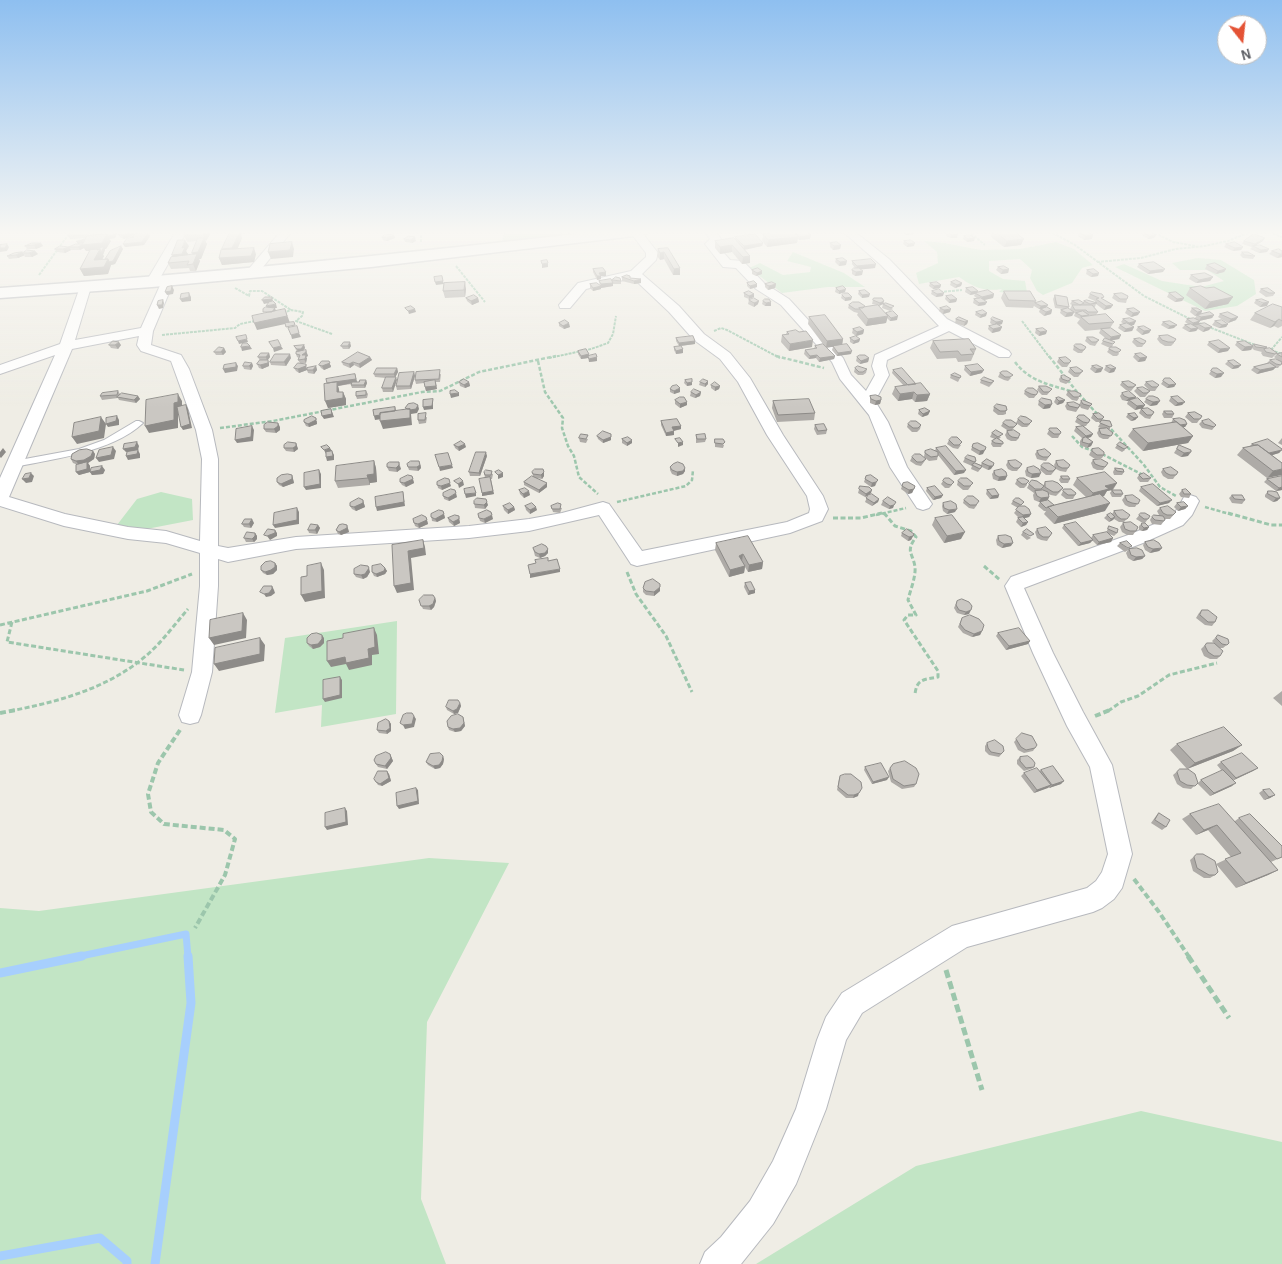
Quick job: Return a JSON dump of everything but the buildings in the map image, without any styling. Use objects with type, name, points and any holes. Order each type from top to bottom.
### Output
[{"type":"street","points":[[0,293],[42,290]]},
{"type":"street","points":[[84,290],[66,346],[0,498],[64,520],[128,533],[166,537],[208,547],[228,555],[296,543],[469,532],[562,519],[606,506],[637,559],[790,527],[816,517],[819,509],[815,496],[775,435],[744,381],[724,356],[699,337],[674,308],[653,290]]},
{"type":"street","points":[[158,290],[144,341],[146,348],[176,358],[182,369],[184,379],[204,430],[210,459],[209,586],[202,672],[190,715]]},
{"type":"street","points":[[565,305],[577,290]]},
{"type":"street","points":[[766,290],[785,302],[838,361],[846,376],[874,410],[889,439],[896,462],[924,504]]},
{"type":"street","points":[[912,292],[949,326],[1004,354]]},
{"type":"street","points":[[867,401],[882,375],[879,366],[880,358],[949,326]]},
{"type":"street","points":[[0,370],[66,346],[146,333]]},
{"type":"street","points":[[717,1264],[732,1251],[785,1176],[812,1109],[830,1044],[841,1016],[852,1003],[938,951],[949,940],[961,934],[1093,899],[1105,890],[1113,879],[1119,862],[1119,845],[1101,765],[1075,719],[1043,653],[1014,586],[1018,582],[1137,539],[1177,521],[1186,512],[1190,501]]},
{"type":"lane","points":[[14,464],[80,451],[108,442],[139,423]]},
{"type":"path","points":[[237,290],[249,296],[250,291],[262,291],[291,310],[302,312],[302,316],[296,321],[332,334]]},
{"type":"path","points":[[476,290],[485,302]]},
{"type":"path","points":[[912,292],[962,290]]},
{"type":"path","points":[[1136,290],[1183,316],[1259,346]]},
{"type":"path","points":[[276,316],[291,310]]},
{"type":"path","points":[[204,430],[273,421],[422,392],[440,391],[480,372],[538,361],[608,343],[614,334],[616,316]]},
{"type":"path","points":[[146,333],[235,328],[240,324],[259,320]]},
{"type":"path","points":[[1022,321],[1077,392],[1144,465],[1160,487]]},
{"type":"path","points":[[699,337],[721,328],[737,334],[782,359],[824,368],[846,376]]},
{"type":"path","points":[[1270,350],[1282,336]]},
{"type":"path","points":[[1265,348],[1282,354]]},
{"type":"path","points":[[1004,354],[1014,361],[1020,371],[1030,378],[1077,392]]},
{"type":"path","points":[[538,361],[545,392],[563,418],[562,428],[568,446],[574,456],[579,477],[606,506],[686,486],[692,480],[693,470]]},
{"type":"path","points":[[1072,436],[1082,448],[1108,457],[1145,476],[1160,487],[1199,506],[1271,525],[1282,525]]},
{"type":"path","points":[[816,517],[861,518],[924,504]]},
{"type":"path","points":[[884,513],[895,526],[911,531],[916,539],[910,546],[910,556],[915,568],[908,600],[916,615],[908,615],[904,620],[938,671],[938,677],[920,681],[916,685],[916,694]]},
{"type":"path","points":[[637,559],[627,567],[628,578],[661,627],[692,692]]},
{"type":"path","points":[[0,625],[147,591],[179,580],[209,566]]},
{"type":"path","points":[[0,712],[37,707],[113,679],[149,653],[209,586]]},
{"type":"path","points":[[12,622],[7,642],[202,672]]},
{"type":"path","points":[[1075,719],[1098,716],[1121,702],[1138,696],[1170,676],[1217,664]]},
{"type":"path","points":[[190,715],[158,763],[148,794],[151,812],[164,824],[224,830],[235,839],[232,860],[218,892],[195,928]]},
{"type":"path","points":[[1119,862],[1151,900],[1229,1018]]},
{"type":"path","points":[[938,951],[954,989],[963,1030],[982,1090]]},
{"type":"green space","points":[[778,290],[805,290],[782,293]]},
{"type":"green space","points":[[1001,290],[1027,290],[1027,292],[1017,294],[999,292]]},
{"type":"green space","points":[[1036,290],[1055,290],[1043,295]]},
{"type":"green space","points":[[1162,290],[1255,290],[1256,294],[1237,306],[1205,311]]},
{"type":"green space","points":[[161,492],[192,499],[193,520],[131,532],[117,525],[137,499]]},
{"type":"green space","points":[[397,621],[396,714],[321,727],[322,705],[275,713],[285,638]]},
{"type":"green space","points":[[429,858],[509,863],[427,1022],[421,1199],[446,1264],[0,1264],[0,908],[39,911]]},
{"type":"green space","points":[[1141,1111],[1282,1142],[1282,1264],[756,1264],[916,1166]]},
{"type":"waterway","points":[[76,957],[186,934],[188,957]]},
{"type":"waterway","points":[[0,973],[82,956]]},
{"type":"waterway","points":[[155,1264],[191,1003],[188,956]]},
{"type":"waterway","points":[[0,1256],[100,1238],[127,1261],[127,1264]]}]
